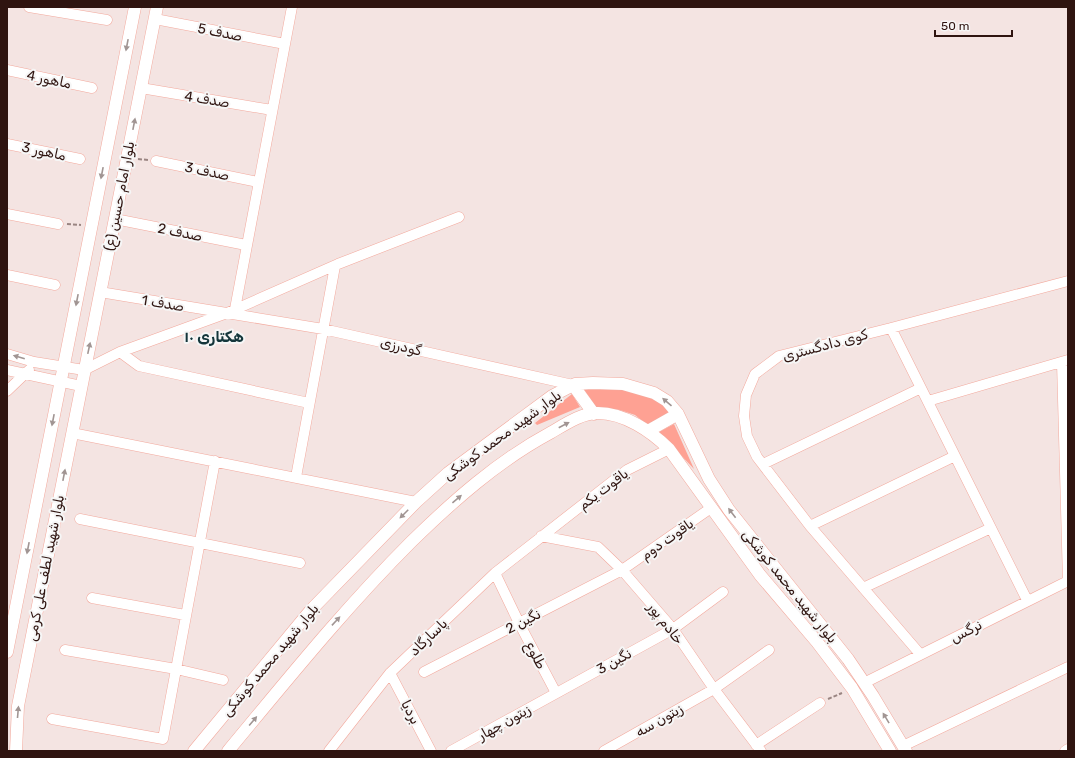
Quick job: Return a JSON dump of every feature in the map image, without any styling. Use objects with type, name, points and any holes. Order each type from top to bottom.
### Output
[{"type":"main road","name":"بلوار امام حسین (ع)","points":[[60,382],[135,7]]},
{"type":"main road","name":"بلوار امام حسین (ع)","points":[[81,386],[157,7]]},
{"type":"main road","name":"بلوار شهید لطف علی کرمی","points":[[7,652],[60,382]]},
{"type":"main road","name":"بلوار شهید محمد کوشکی","points":[[194,751],[310,611],[416,502],[448,473],[552,396],[573,385],[608,383],[639,388],[654,393],[667,401],[678,414],[709,480],[729,510],[756,546],[825,628],[864,683],[904,749]]},
{"type":"main road","points":[[573,385],[594,414]]},
{"type":"main road","name":"بلوار شهید لطف علی کرمی","points":[[16,751],[18,706],[81,386]]},
{"type":"main road","name":"بلوار شهید محمد کوشکی","points":[[228,751],[329,630],[386,567],[453,502],[502,463],[538,439],[570,422],[598,413],[639,424],[669,449],[760,575],[817,642],[852,688],[890,751]]},
{"type":"main road","points":[[648,431],[678,414]]},
{"type":"street","points":[[29,7],[107,20]]},
{"type":"street","points":[[231,311],[246,245],[292,7]]},
{"type":"street","name":"صدف 5","points":[[155,19],[285,44]]},
{"type":"street","name":"ماهور 4","points":[[7,70],[92,88]]},
{"type":"street","name":"صدف 4","points":[[141,88],[272,110]]},
{"type":"street","name":"ماهور 3","points":[[7,144],[80,159]]},
{"type":"street","name":"صدف 3","points":[[156,161],[258,182]]},
{"type":"street","points":[[7,214],[58,224]]},
{"type":"street","points":[[7,354],[34,362],[84,370],[120,352],[231,311],[335,266],[459,217]]},
{"type":"street","name":"صدف 2","points":[[115,219],[246,245]]},
{"type":"street","points":[[296,477],[335,266]]},
{"type":"street","points":[[7,275],[55,285]]},
{"type":"street","name":"کوی دادگستری","points":[[920,654],[810,526],[763,464],[747,436],[744,416],[746,395],[755,374],[779,356],[891,328],[1068,280]]},
{"type":"street","name":"صدف 1","points":[[100,292],[231,311]]},
{"type":"street","name":"گودرزی","points":[[231,311],[323,329],[573,385]]},
{"type":"street","points":[[891,328],[1027,600]]},
{"type":"street","points":[[120,352],[139,366],[309,403]]},
{"type":"street","points":[[928,402],[1065,361],[1068,581]]},
{"type":"street","points":[[7,391],[27,374],[34,362]]},
{"type":"street","points":[[7,370],[81,386]]},
{"type":"street","points":[[763,464],[921,388]]},
{"type":"street","points":[[72,433],[416,502]]},
{"type":"street","name":"یاقوت یکم","points":[[541,536],[627,470],[669,449]]},
{"type":"street","points":[[810,526],[955,456]]},
{"type":"street","points":[[52,719],[163,739],[215,461]]},
{"type":"street","name":"یاقوت دوم","points":[[622,570],[711,508]]},
{"type":"street","points":[[80,519],[300,563]]},
{"type":"street","points":[[863,588],[991,528]]},
{"type":"street","name":"خادم پور","points":[[541,536],[598,547],[622,570],[673,629],[714,689],[759,748]]},
{"type":"street","name":"پاسارگاد","points":[[329,751],[390,673],[495,573],[541,536]]},
{"type":"street","name":"نگین 2","points":[[424,672],[622,570]]},
{"type":"street","name":"طلوع","points":[[495,573],[519,623],[556,693]]},
{"type":"street","name":"نرگس","points":[[864,683],[1027,600],[1068,581]]},
{"type":"street","name":"نگین 3","points":[[556,693],[673,629],[723,592]]},
{"type":"street","points":[[92,598],[185,615]]},
{"type":"street","points":[[65,650],[176,669],[223,680]]},
{"type":"street","name":"زیتون سه","points":[[604,751],[714,689],[769,650]]},
{"type":"street","points":[[904,749],[1068,667]]},
{"type":"street","name":"بردیا","points":[[390,673],[428,749]]},
{"type":"street","name":"زیتون چهار","points":[[451,751],[556,693]]},
{"type":"street","points":[[759,748],[820,703]]},
{"type":"path","points":[[127,157],[156,161]]},
{"type":"path","points":[[58,224],[92,226]]},
{"type":"path","points":[[820,703],[852,688]]},
{"type":"shaded area","points":[[583,388],[619,389],[642,394],[662,405],[671,413],[649,426],[635,415],[620,410],[596,407]]},
{"type":"shaded area","points":[[572,394],[580,407],[537,425],[535,423]]},
{"type":"shaded area","points":[[674,424],[694,469],[659,432]]},
{"type":"district","name":"۱۰ هکتاری","points":[[214,337]]}]
